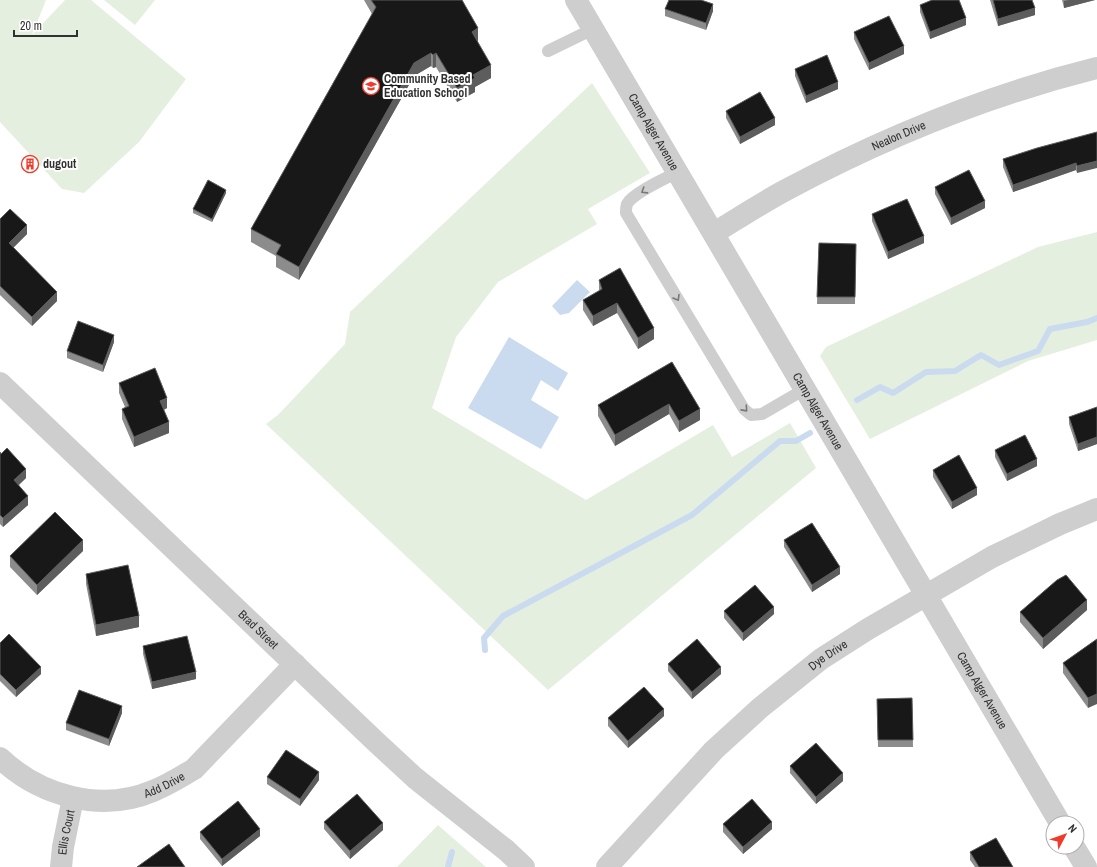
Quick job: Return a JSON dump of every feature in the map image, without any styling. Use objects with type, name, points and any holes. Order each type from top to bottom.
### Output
[{"type":"street","name":"Camp Alger Avenue","points":[[576,0],[1055,815]]},
{"type":"street","name":"Nealon Drive","points":[[714,233],[783,192],[850,157],[929,122],[1004,95],[1097,68]]},
{"type":"street","name":"Brad Street","points":[[0,384],[415,778],[506,850],[524,867]]},
{"type":"street","name":"Dye Drive","points":[[607,867],[714,750],[760,708],[821,659],[868,629],[992,557],[1060,524],[1097,509]]},
{"type":"street","name":"Add Drive","points":[[0,758],[9,767],[34,784],[56,794],[73,798],[101,801],[126,799],[152,792],[194,769],[295,664]]},
{"type":"street","name":"Ellis Court","points":[[62,867],[73,798]]},
{"type":"street","points":[[1079,855],[1086,867]]},
{"type":"lane","points":[[548,51],[593,29]]},
{"type":"lane","points":[[678,172],[631,199],[626,206],[626,213],[744,409],[751,415],[762,414],[805,389]]},
{"type":"green space","points":[[0,0],[46,0],[32,35],[65,0],[91,0],[186,79],[139,142],[84,193],[62,189],[0,122]]},
{"type":"green space","points":[[104,0],[155,0],[135,25]]},
{"type":"green space","points":[[592,83],[650,173],[588,209],[597,224],[498,282],[456,337],[432,408],[586,500],[713,425],[732,457],[790,423],[816,468],[548,690],[266,424],[278,415],[345,344],[350,312]]},
{"type":"green space","points":[[1097,232],[1097,340],[1028,361],[870,439],[820,356],[826,347],[1038,247]]},
{"type":"green space","points":[[438,825],[486,867],[397,867]]},
{"type":"water","points":[[577,280],[590,292],[569,313],[560,315],[552,306]]},
{"type":"water","points":[[509,337],[568,373],[558,391],[541,380],[531,400],[559,417],[541,449],[468,408]]},
{"type":"building","points":[[371,0],[462,0],[478,28],[472,32],[491,65],[473,75],[475,78],[457,88],[436,53],[433,55],[431,53],[414,63],[299,267],[276,254],[281,245],[251,229],[376,7]]},
{"type":"building","points":[[669,0],[701,0],[713,4],[706,23],[665,9]]},
{"type":"building","points":[[932,0],[959,0],[966,18],[930,32],[920,5]]},
{"type":"building","points":[[993,0],[1032,0],[1035,8],[998,19]]},
{"type":"building","points":[[889,16],[904,46],[869,63],[854,32]]},
{"type":"building","points":[[827,55],[838,82],[806,96],[795,69]]},
{"type":"building","points":[[760,92],[775,118],[740,137],[726,111]]},
{"type":"building","points":[[1097,132],[1097,161],[1077,166],[1076,163],[1013,185],[1003,159]]},
{"type":"building","points":[[969,170],[985,201],[951,218],[935,187]]},
{"type":"building","points":[[208,180],[226,190],[212,219],[193,209]]},
{"type":"building","points":[[907,199],[924,236],[888,252],[872,214]]},
{"type":"building","points":[[10,209],[27,225],[9,243],[57,292],[32,317],[0,286],[0,219]]},
{"type":"building","points":[[819,243],[856,244],[855,297],[817,297]]},
{"type":"building","points":[[620,268],[654,328],[638,338],[617,303],[593,316],[583,300],[602,289],[599,280]]},
{"type":"building","points":[[78,321],[114,335],[103,365],[67,351]]},
{"type":"building","points":[[672,362],[700,409],[679,421],[669,404],[615,435],[598,405]]},
{"type":"building","points":[[155,368],[167,398],[160,401],[169,422],[134,437],[122,409],[129,406],[119,383]]},
{"type":"building","points":[[1097,407],[1097,437],[1078,444],[1069,417]]},
{"type":"building","points":[[1025,435],[1037,459],[1007,474],[995,450]]},
{"type":"building","points":[[7,448],[26,469],[14,480],[28,496],[3,518],[0,515],[0,452],[1,454]]},
{"type":"building","points":[[959,455],[977,488],[952,502],[933,470]]},
{"type":"building","points":[[55,512],[83,540],[37,585],[10,556]]},
{"type":"building","points":[[812,523],[840,567],[812,585],[784,540]]},
{"type":"building","points":[[128,565],[139,616],[96,625],[86,574]]},
{"type":"building","points":[[1066,575],[1087,600],[1043,638],[1020,612],[1057,580]]},
{"type":"building","points":[[755,585],[774,607],[743,633],[724,611]]},
{"type":"building","points":[[9,634],[41,667],[16,690],[0,674],[0,643]]},
{"type":"building","points":[[187,636],[196,672],[152,682],[143,646]]},
{"type":"building","points":[[697,639],[721,667],[692,692],[668,664]]},
{"type":"building","points":[[1097,639],[1097,694],[1088,698],[1063,663]]},
{"type":"building","points":[[644,687],[664,709],[628,741],[608,718]]},
{"type":"building","points":[[79,690],[122,706],[109,739],[66,723]]},
{"type":"building","points":[[912,698],[913,740],[878,740],[877,699]]},
{"type":"building","points":[[816,743],[843,773],[816,797],[790,766]]},
{"type":"building","points":[[286,750],[319,772],[300,799],[267,777]]},
{"type":"building","points":[[357,794],[383,823],[350,851],[324,822]]},
{"type":"building","points":[[752,799],[772,822],[743,847],[723,824]]},
{"type":"building","points":[[238,801],[260,829],[222,859],[200,832]]},
{"type":"building","points":[[996,838],[1013,867],[979,867],[970,852]]},
{"type":"building","points":[[169,844],[185,867],[137,867]]},
{"type":"waterway","points":[[857,400],[880,387],[893,393],[926,372],[955,371],[981,355],[999,365],[1038,351],[1050,329],[1087,322],[1097,318]]},
{"type":"waterway","points":[[485,650],[484,638],[503,616],[692,515],[780,441],[796,441],[810,433]]},
{"type":"waterway","points":[[448,867],[452,852]]},
{"type":"place","name":"Community Based Education School","points":[[371,86]]},
{"type":"place","name":"dugout","points":[[30,164]]}]
